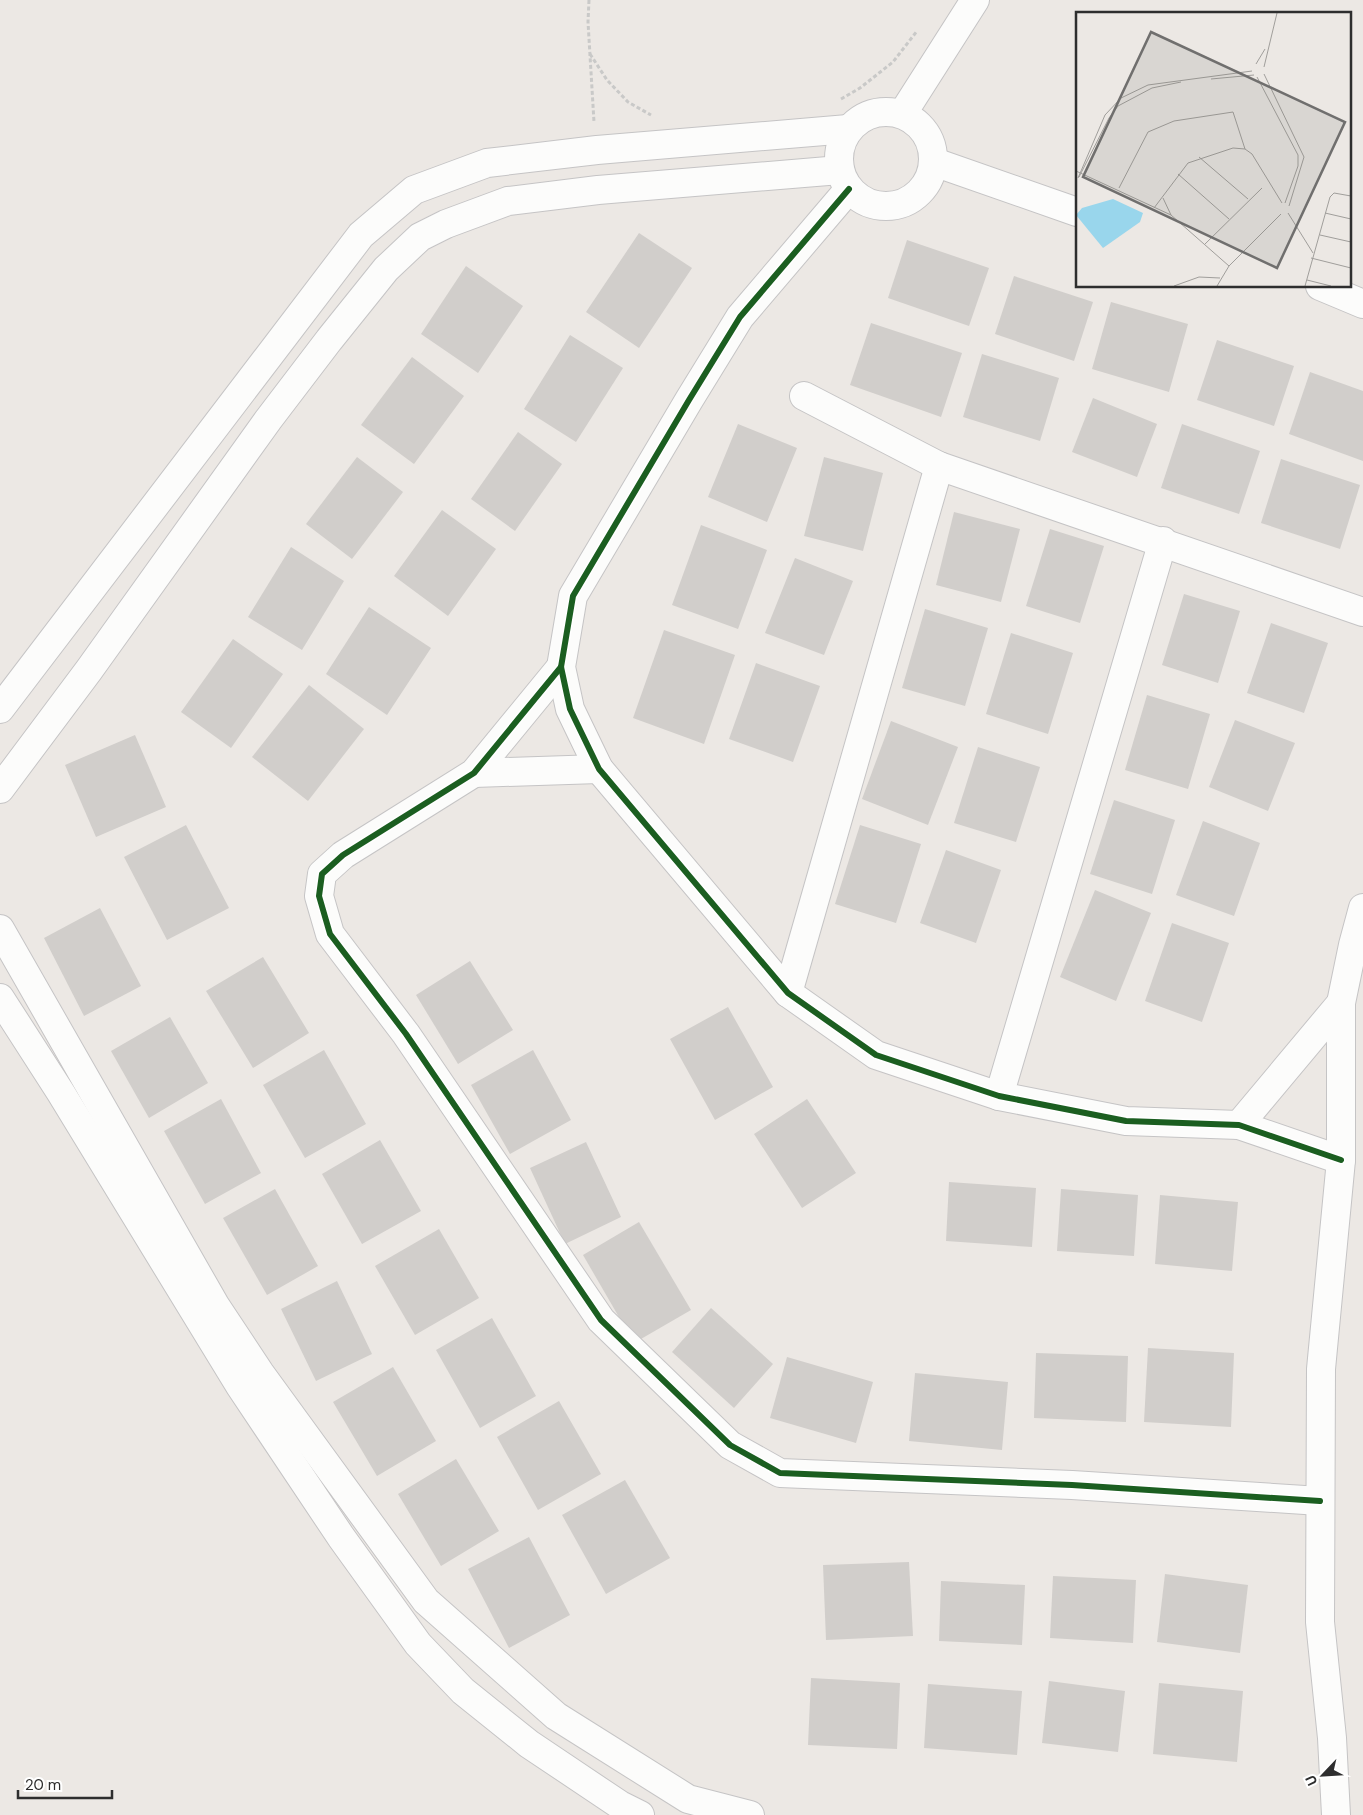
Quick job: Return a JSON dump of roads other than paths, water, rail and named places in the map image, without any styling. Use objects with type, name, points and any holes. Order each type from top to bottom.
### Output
[{"type":"street","points":[[903,113],[975,0]]},
{"type":"street","points":[[0,709],[361,235],[414,190],[487,163],[597,150],[848,129],[873,112],[903,113],[920,124],[931,142],[934,162],[927,184],[911,200],[889,206],[868,202],[845,179],[840,148],[848,129]]},
{"type":"street","points":[[934,162],[1076,212]]},
{"type":"street","points":[[845,179],[740,317],[573,596],[561,667],[570,709],[599,769],[788,993],[876,1055],[999,1096],[1126,1121],[1239,1125],[1341,1160]]},
{"type":"street","points":[[0,789],[95,662],[268,420],[386,269],[420,237],[446,224],[508,201],[598,190],[845,179]]},
{"type":"street","points":[[1325,288],[1363,304]]},
{"type":"street","points":[[804,396],[939,466],[1163,541],[1363,612]]},
{"type":"street","points":[[788,993],[939,466]]},
{"type":"street","points":[[999,1096],[1163,541]]},
{"type":"street","points":[[561,667],[474,772],[343,855],[322,874],[319,896],[330,934],[406,1034],[601,1320],[730,1445],[780,1474],[1072,1485],[1320,1501]]},
{"type":"street","points":[[474,772],[599,769]]},
{"type":"street","points":[[1336,1815],[1332,1738],[1320,1622],[1321,1369],[1341,1160],[1341,1003],[1363,908]]},
{"type":"street","points":[[0,929],[215,1305],[250,1380],[426,1601],[556,1716],[688,1799],[750,1815]]},
{"type":"street","points":[[0,998],[250,1380],[341,1537],[418,1644],[463,1691],[529,1744],[620,1805],[640,1815]]},
{"type":"street","points":[[1239,1125],[1341,1003]]},
{"type":"street","points":[[529,1744],[556,1716]]}]
